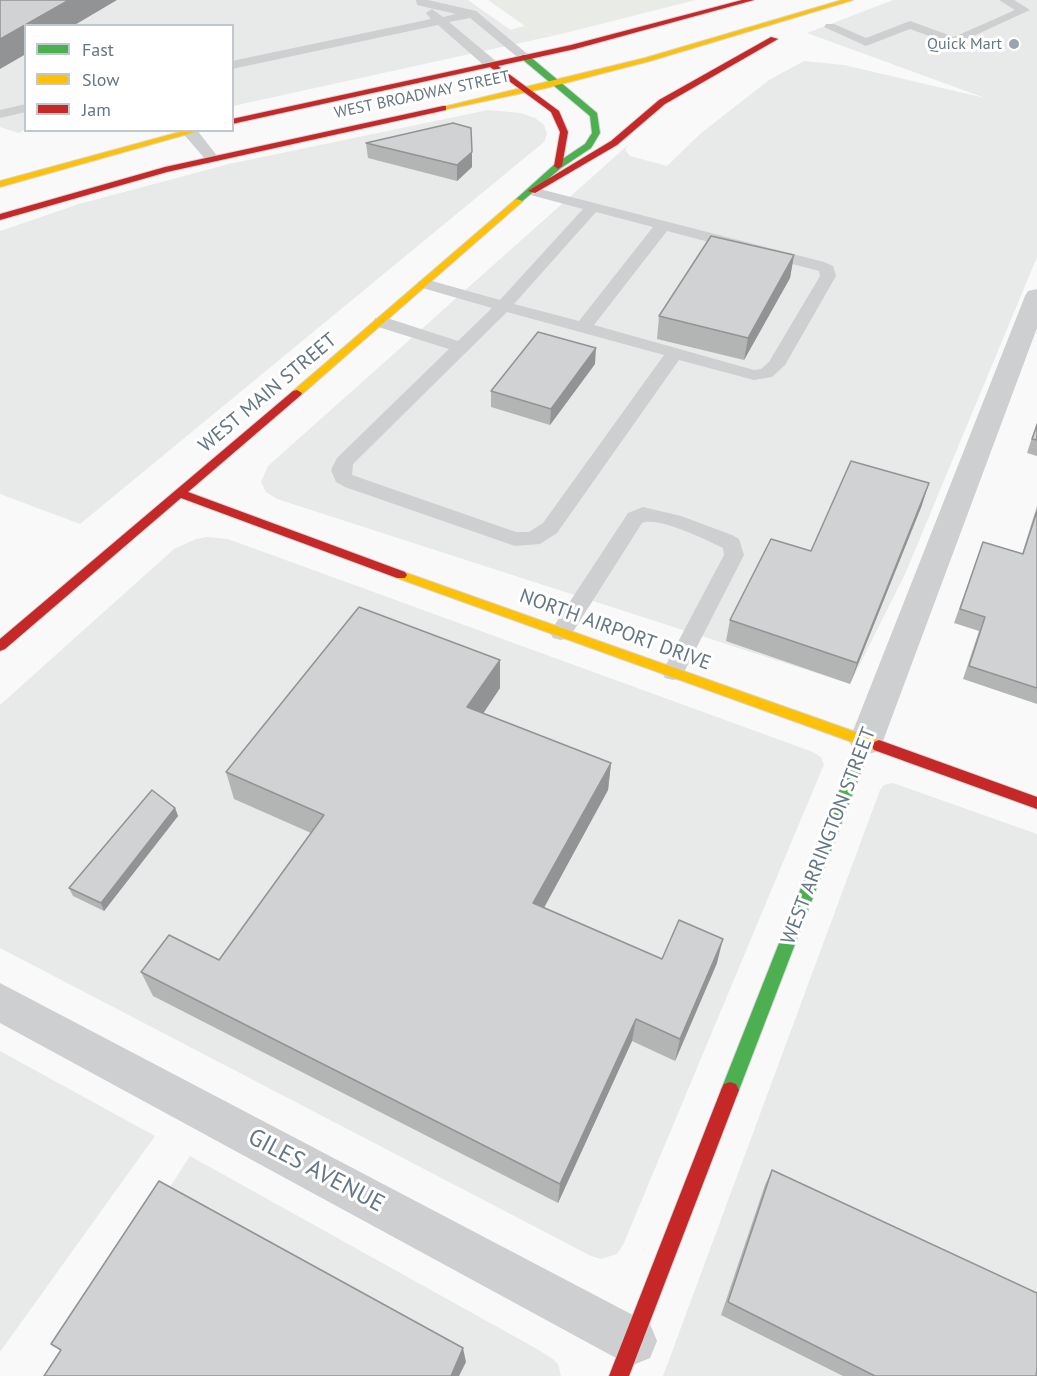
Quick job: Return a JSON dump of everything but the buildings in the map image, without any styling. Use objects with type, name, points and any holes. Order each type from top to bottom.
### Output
[{"type":"main road","name":"WEST BROADWAY STREET","points":[[234,122],[492,65],[750,0]]},
{"type":"main road","name":"WEST BROADWAY STREET","points":[[0,217],[48,200],[210,157],[526,91],[745,33],[849,0]]},
{"type":"main road","points":[[532,191],[614,143],[662,102],[724,65],[774,39],[861,0]]},
{"type":"main road","name":"WEST MAIN STREET","points":[[0,646],[381,322],[558,166],[592,144],[598,129],[594,115],[525,57]]},
{"type":"main road","points":[[492,65],[555,111],[565,129],[558,166]]},
{"type":"main road","points":[[0,184],[188,132]]},
{"type":"main road","name":"NORTH AIRPORT DRIVE","points":[[180,493],[235,515],[1037,803]]},
{"type":"main road","name":"WEST ARRINGTON STREET","points":[[626,1358],[866,741]]},
{"type":"street","name":"WEST ARRINGTON STREET","points":[[866,741],[1037,296]]},
{"type":"street","name":"GILES AVENUE","points":[[0,1002],[626,1358]]},
{"type":"lane","points":[[830,27],[866,42],[910,25],[954,41],[1024,9],[1005,0]]},
{"type":"lane","points":[[419,1],[472,14],[525,57]]},
{"type":"lane","points":[[419,1],[466,45],[492,65]]},
{"type":"lane","points":[[234,64],[472,14]]},
{"type":"lane","points":[[0,114],[24,108]]},
{"type":"lane","points":[[193,132],[210,157]]},
{"type":"lane","points":[[425,284],[739,373],[754,375],[766,373],[776,365],[828,276],[827,269],[818,265],[532,191]]},
{"type":"lane","points":[[592,207],[503,306],[344,462],[341,470],[343,478],[515,539],[533,539],[550,528],[674,355]]},
{"type":"lane","points":[[583,328],[663,225]]},
{"type":"lane","points":[[381,322],[460,347]]},
{"type":"lane","points":[[561,632],[635,518],[644,514],[660,517],[719,537],[732,544],[734,555],[673,672]]},
{"type":"shaded area","points":[[0,0],[468,0],[512,31],[539,35],[561,34],[234,106],[234,24],[24,24],[24,130],[19,133],[0,127]]},
{"type":"shaded area","points":[[488,0],[696,0],[561,34],[532,35],[509,30],[525,26]]},
{"type":"shaded area","points":[[893,0],[1037,0],[1037,257],[906,572],[850,684],[277,499],[266,492],[261,482],[268,466],[628,145],[625,150],[630,156],[667,166],[700,134],[769,80],[804,61],[844,65],[985,98],[807,33]]},
{"type":"shaded area","points":[[488,110],[521,113],[535,118],[544,125],[547,134],[544,142],[80,524],[0,494],[0,231],[79,204],[229,164]]},
{"type":"shaded area","points":[[207,537],[228,539],[813,752],[821,757],[824,765],[623,1245],[617,1254],[601,1259],[591,1256],[0,948],[0,705],[174,549],[196,539]]},
{"type":"shaded area","points":[[893,783],[1037,834],[1037,1376],[663,1376],[880,790],[884,785]]},
{"type":"shaded area","points":[[0,1051],[155,1136],[0,1352]]},
{"type":"shaded area","points":[[190,1156],[537,1349],[558,1364],[561,1376],[48,1376]]},
{"type":"traffic: fast","points":[[519,201],[558,166],[588,146],[596,133],[594,115],[525,57]]},
{"type":"traffic: fast","points":[[730,1090],[866,741]]},
{"type":"traffic: slow","points":[[443,108],[648,59],[849,0]]},
{"type":"traffic: slow","points":[[0,184],[191,132]]},
{"type":"traffic: slow","points":[[297,393],[519,201]]},
{"type":"traffic: slow","points":[[401,575],[879,746]]},
{"type":"traffic: jam","points":[[234,122],[572,47],[750,0]]},
{"type":"traffic: jam","points":[[532,191],[614,143],[662,102],[774,39]]},
{"type":"traffic: jam","points":[[492,65],[555,111],[564,132],[558,166]]},
{"type":"traffic: jam","points":[[0,217],[109,184],[165,170],[443,108]]},
{"type":"traffic: jam","points":[[0,646],[297,393]]},
{"type":"traffic: jam","points":[[180,493],[401,575]]},
{"type":"traffic: jam","points":[[879,746],[1037,803]]},
{"type":"traffic: jam","points":[[619,1376],[730,1090]]},
{"type":"place","name":"Quick Mart","points":[[1014,44]]}]
